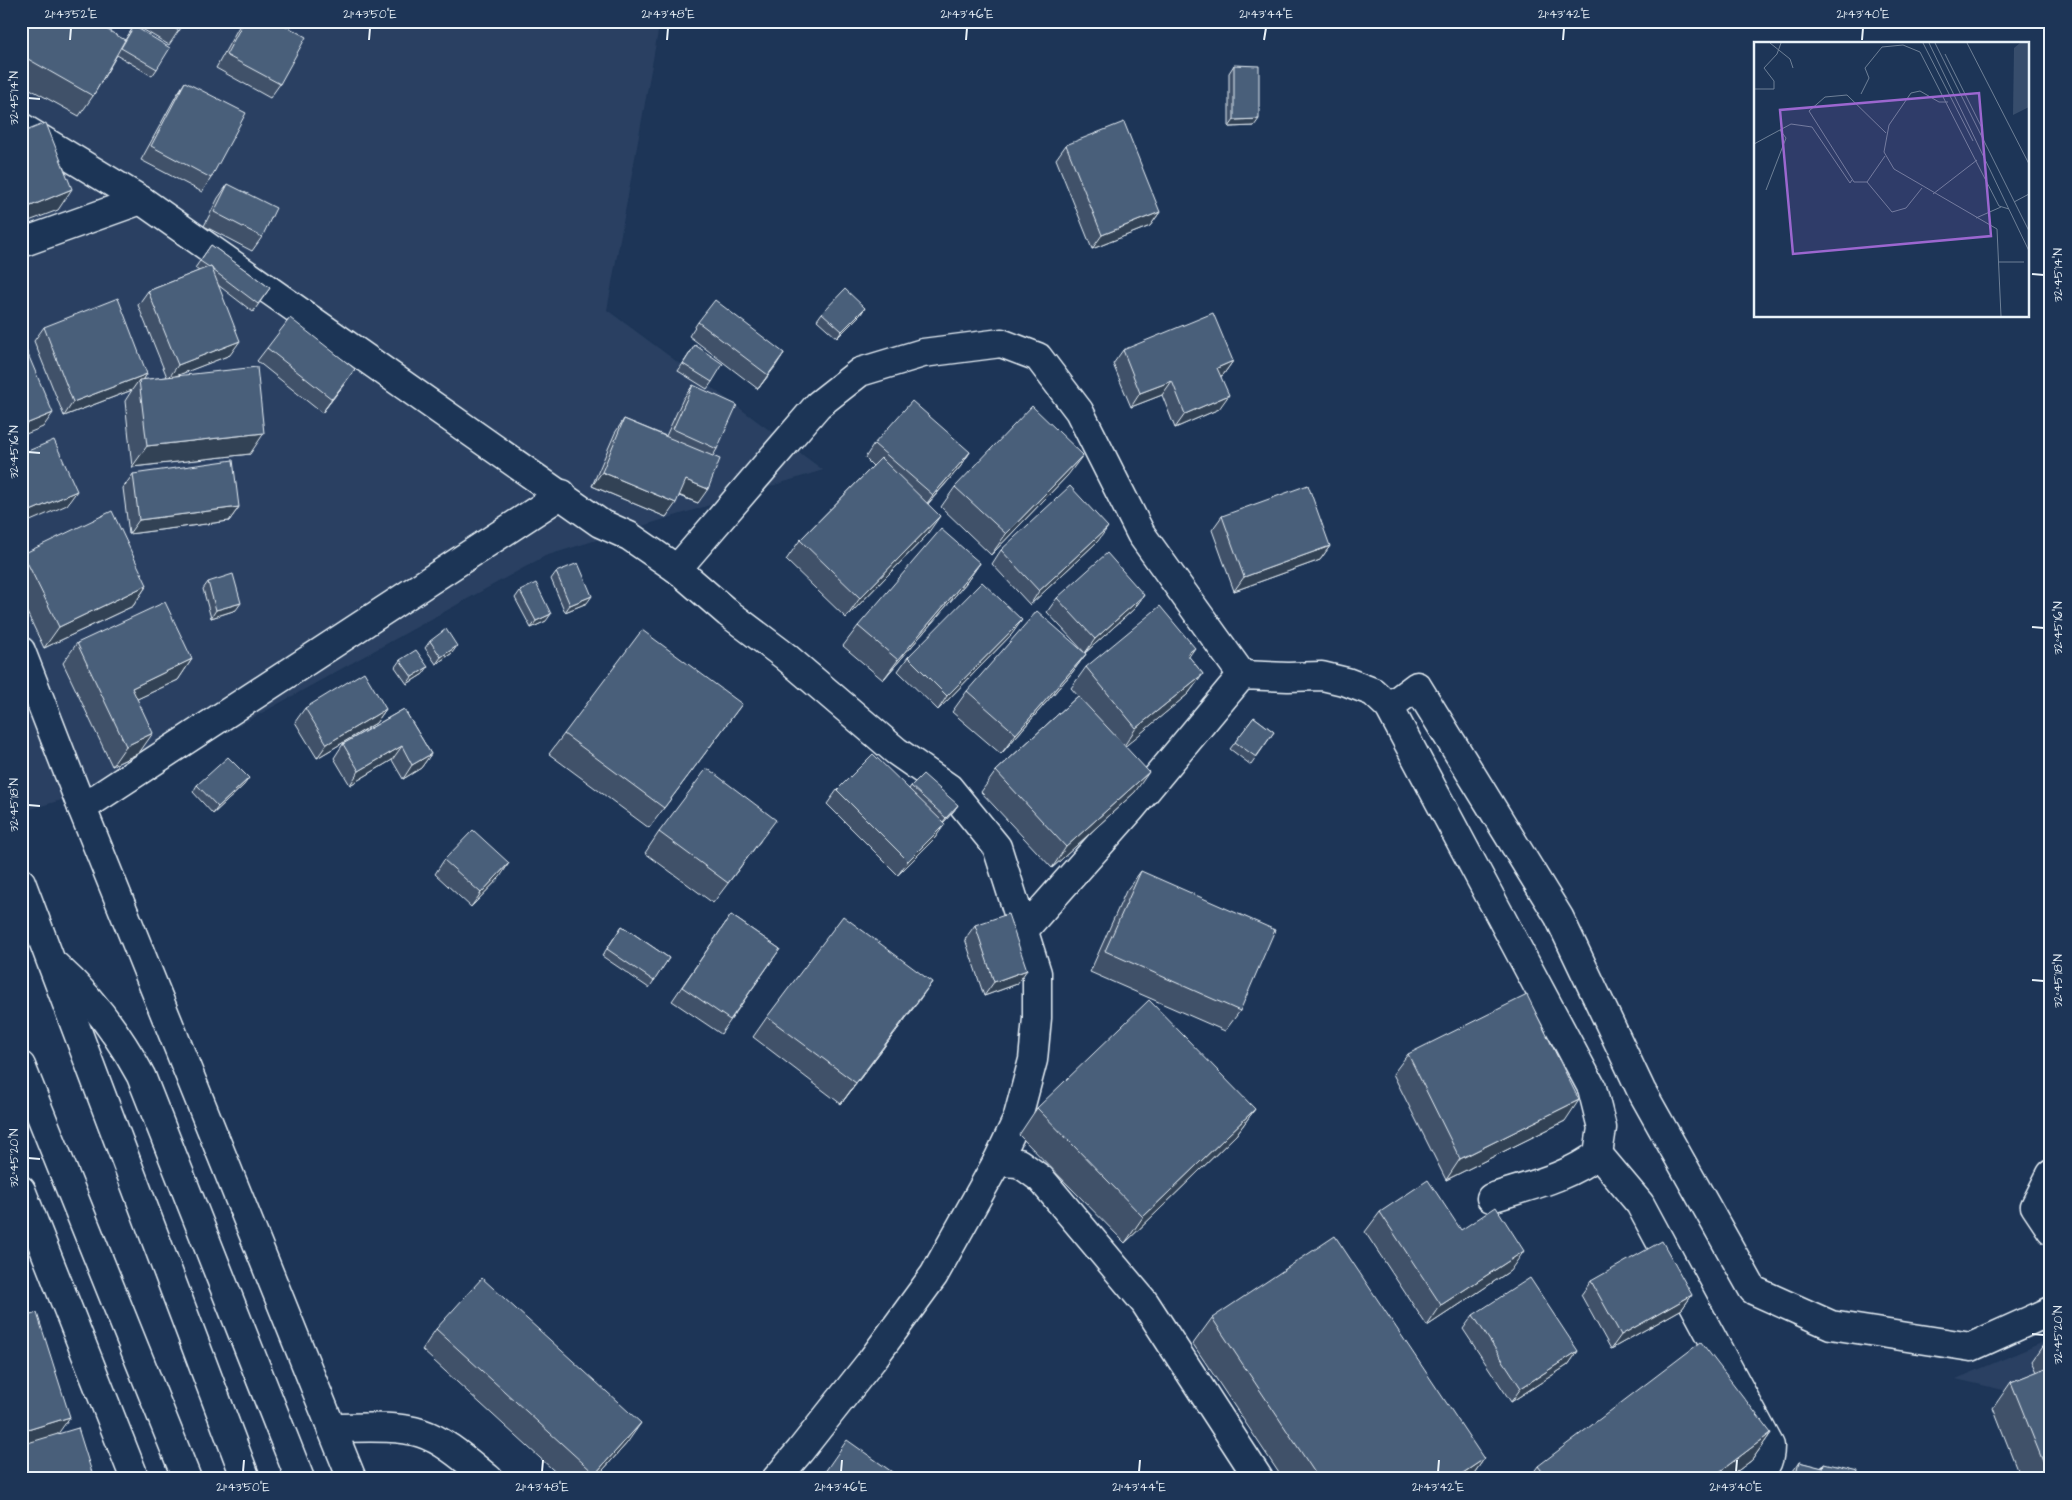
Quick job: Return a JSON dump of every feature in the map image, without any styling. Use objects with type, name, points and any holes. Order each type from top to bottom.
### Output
[{"type":"street","points":[[21,127],[141,200],[600,522],[629,536],[677,569],[785,656],[896,751],[949,788],[996,847],[1024,930],[1036,973],[1037,1018],[1033,1060],[1017,1120],[997,1162],[934,1275],[860,1375],[776,1479]]},
{"type":"street","points":[[21,243],[141,200]]},
{"type":"street","points":[[677,569],[818,406],[860,372],[923,353],[1001,343],[1038,357],[1079,411],[1141,534],[1242,675]]},
{"type":"street","points":[[82,808],[562,494]]},
{"type":"street","points":[[21,651],[82,808],[352,1479]]},
{"type":"street","points":[[1242,675],[1288,678],[1322,676],[1347,682],[1373,692],[1389,707],[1592,1088],[1602,1128],[1598,1154],[1570,1173],[1492,1198]]},
{"type":"street","points":[[1024,930],[1130,810],[1242,675]]},
{"type":"street","points":[[1389,707],[1417,686],[1560,917],[1641,1090],[1753,1290],[1831,1325],[1971,1347],[2051,1311]]},
{"type":"street","points":[[21,882],[246,1479]]},
{"type":"street","points":[[51,962],[78,986],[102,1013],[123,1043],[141,1076],[300,1479]]},
{"type":"street","points":[[21,1066],[187,1479]]},
{"type":"street","points":[[1598,1154],[1640,1204],[1770,1446],[1770,1459],[1764,1468],[1750,1479]]},
{"type":"street","points":[[997,1162],[1019,1163],[1041,1179],[1145,1303],[1259,1479]]},
{"type":"street","points":[[2051,1174],[2034,1206],[2051,1230]]},
{"type":"street","points":[[21,1190],[134,1479]]},
{"type":"street","points":[[332,1428],[409,1430],[423,1434],[454,1452],[489,1479]]},
{"type":"shaded area","points":[[21,21],[660,21],[607,310],[823,470],[545,556],[155,772],[21,812]]},
{"type":"shaded area","points":[[2051,1339],[2051,1401],[1956,1379]]},
{"type":"building","points":[[21,21],[92,21],[125,40],[93,96],[21,55]]},
{"type":"building","points":[[162,21],[185,21],[179,31]]},
{"type":"building","points":[[244,21],[277,21],[306,37],[280,84],[226,55]]},
{"type":"building","points":[[134,26],[170,48],[157,69],[121,48]]},
{"type":"building","points":[[1234,65],[1259,66],[1259,119],[1234,120]]},
{"type":"building","points":[[185,82],[246,113],[211,178],[151,146]]},
{"type":"building","points":[[21,117],[29,123],[21,126]]},
{"type":"building","points":[[1124,122],[1160,212],[1102,235],[1066,145]]},
{"type":"building","points":[[46,123],[72,189],[21,210],[21,133]]},
{"type":"building","points":[[228,184],[276,208],[262,237],[214,212]]},
{"type":"building","points":[[211,245],[270,288],[258,304],[213,270],[211,266],[209,267],[200,261]]},
{"type":"building","points":[[211,266],[240,341],[178,365],[148,291]]},
{"type":"building","points":[[845,289],[865,308],[842,331],[822,313]]},
{"type":"building","points":[[118,298],[147,374],[73,402],[44,327]]},
{"type":"building","points":[[715,300],[784,353],[768,375],[698,322]]},
{"type":"building","points":[[1213,313],[1233,361],[1217,368],[1229,395],[1185,414],[1172,381],[1140,393],[1123,350]]},
{"type":"building","points":[[290,318],[355,369],[332,399],[267,348]]},
{"type":"building","points":[[21,338],[53,413],[21,426]]},
{"type":"building","points":[[695,345],[723,364],[712,382],[683,364]]},
{"type":"building","points":[[257,367],[264,433],[147,446],[139,380]]},
{"type":"building","points":[[693,385],[737,405],[717,449],[673,429]]},
{"type":"building","points":[[912,401],[970,452],[933,495],[874,444]]},
{"type":"building","points":[[1032,406],[1083,455],[1006,534],[955,487]]},
{"type":"building","points":[[624,419],[720,459],[708,489],[686,480],[676,503],[602,472]]},
{"type":"building","points":[[54,440],[77,491],[21,515],[21,454]]},
{"type":"building","points":[[881,458],[940,516],[860,598],[800,540]]},
{"type":"building","points":[[233,460],[239,507],[139,520],[133,474]]},
{"type":"building","points":[[1308,485],[1330,546],[1244,577],[1222,516]]},
{"type":"building","points":[[1070,486],[1108,527],[1039,591],[1001,550]]},
{"type":"building","points":[[112,511],[147,585],[59,627],[23,554]]},
{"type":"building","points":[[941,529],[980,563],[898,660],[858,626]]},
{"type":"building","points":[[1107,553],[1144,595],[1095,639],[1057,598]]},
{"type":"building","points":[[578,563],[592,596],[570,605],[556,572]]},
{"type":"building","points":[[233,574],[241,603],[216,610],[208,582]]},
{"type":"building","points":[[982,582],[1022,620],[947,696],[908,657]]},
{"type":"building","points":[[536,583],[551,614],[536,621],[520,591]]},
{"type":"building","points":[[165,602],[192,659],[132,688],[153,733],[126,746],[77,643]]},
{"type":"building","points":[[1160,606],[1195,648],[1187,654],[1203,674],[1136,728],[1086,667]]},
{"type":"building","points":[[1037,611],[1086,654],[1016,734],[967,691]]},
{"type":"building","points":[[446,629],[457,646],[441,657],[430,641]]},
{"type":"building","points":[[642,630],[742,704],[664,808],[564,734]]},
{"type":"building","points":[[416,650],[428,667],[412,677],[400,660]]},
{"type":"building","points":[[364,672],[386,709],[327,744],[305,708]]},
{"type":"building","points":[[1078,696],[1149,772],[1066,847],[996,771]]},
{"type":"building","points":[[404,709],[431,754],[412,765],[402,746],[359,771],[343,744]]},
{"type":"building","points":[[1254,717],[1274,732],[1256,757],[1235,742]]},
{"type":"building","points":[[873,754],[945,824],[908,861],[837,790]]},
{"type":"building","points":[[228,757],[249,778],[218,807],[197,785]]},
{"type":"building","points":[[707,768],[776,820],[728,883],[659,832]]},
{"type":"building","points":[[923,774],[958,805],[946,818],[911,786]]},
{"type":"building","points":[[473,830],[509,863],[481,893],[444,860]]},
{"type":"building","points":[[1141,871],[1275,930],[1240,1011],[1105,951]]},
{"type":"building","points":[[1008,914],[1027,970],[994,982],[975,925]]},
{"type":"building","points":[[731,915],[780,949],[730,1020],[682,987]]},
{"type":"building","points":[[843,916],[932,982],[856,1083],[767,1017]]},
{"type":"building","points":[[622,926],[669,958],[654,981],[607,949]]},
{"type":"building","points":[[1527,995],[1579,1100],[1460,1159],[1408,1054]]},
{"type":"building","points":[[1149,1000],[1255,1109],[1143,1217],[1037,1108]]},
{"type":"building","points":[[1428,1180],[1461,1230],[1496,1207],[1524,1251],[1441,1305],[1380,1212]]},
{"type":"building","points":[[1335,1236],[1484,1459],[1454,1479],[1319,1479],[1212,1318]]},
{"type":"building","points":[[1662,1241],[1692,1295],[1621,1335],[1591,1281]]},
{"type":"building","points":[[482,1278],[641,1423],[595,1474],[436,1329]]},
{"type":"building","points":[[1530,1278],[1578,1351],[1521,1388],[1473,1315]]},
{"type":"building","points":[[37,1313],[70,1417],[21,1432],[21,1318]]},
{"type":"building","points":[[1701,1342],[1771,1433],[1710,1479],[1548,1479],[1538,1466]]},
{"type":"building","points":[[2051,1366],[2051,1479],[2050,1479],[2011,1382]]},
{"type":"building","points":[[78,1428],[94,1479],[21,1479],[21,1445]]},
{"type":"building","points":[[847,1440],[902,1479],[820,1479]]},
{"type":"building","points":[[1799,1462],[1823,1468],[1824,1463],[1858,1471],[1856,1478],[1861,1479],[1795,1479]]}]
